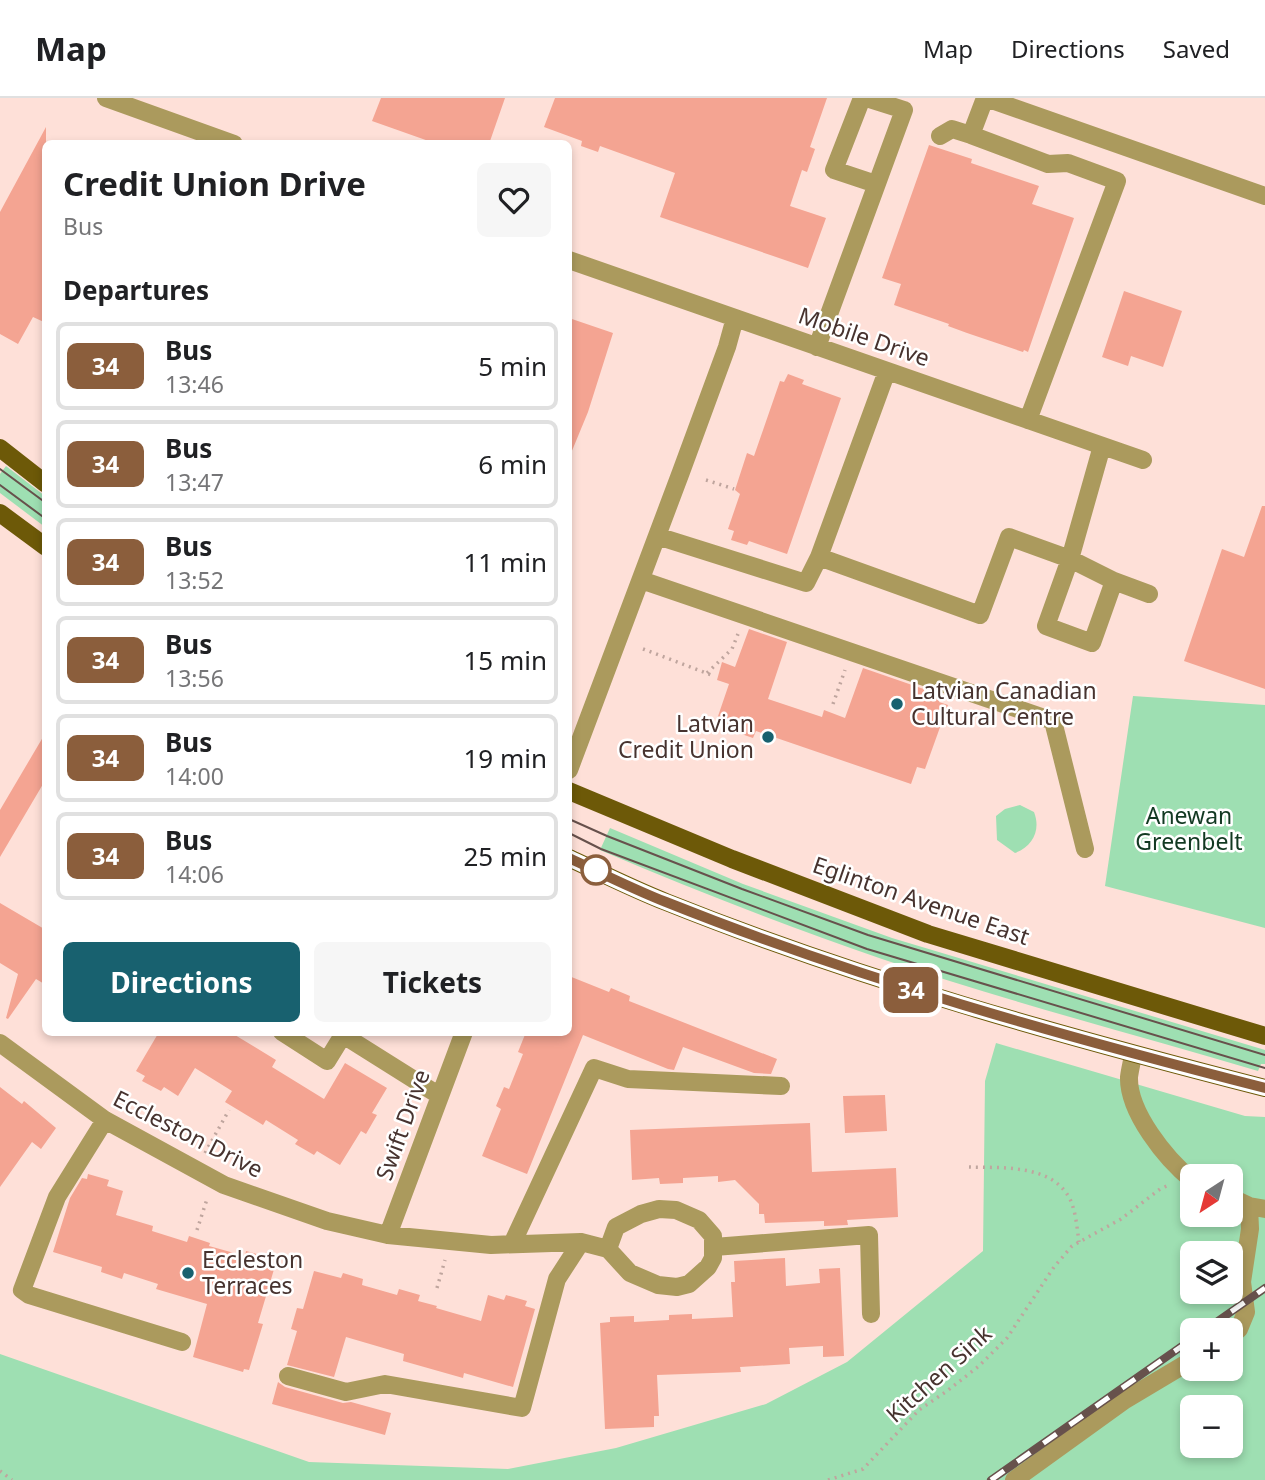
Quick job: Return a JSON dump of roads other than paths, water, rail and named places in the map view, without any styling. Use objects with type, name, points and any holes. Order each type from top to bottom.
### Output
[{"type":"main road","points":[[0,448],[42,481]]},
{"type":"main road","points":[[0,513],[42,544]]},
{"type":"main road","name":"Eglinton Avenue East","points":[[572,792],[732,859],[928,934],[1265,1036]]},
{"type":"main road","points":[[572,859],[664,901],[908,989],[1133,1055],[1265,1088]]},
{"type":"street","points":[[106,98],[223,140]]},
{"type":"street","points":[[817,347],[904,110],[864,98],[834,170],[876,184]]},
{"type":"street","points":[[971,135],[986,98],[1265,195]]},
{"type":"street","points":[[940,136],[952,129],[1048,164],[1068,163],[1117,181],[1028,420]]},
{"type":"street","name":"Mobile Drive","points":[[572,261],[1143,460]]},
{"type":"street","points":[[572,762],[727,347],[735,318]]},
{"type":"street","points":[[657,536],[806,583],[819,557],[887,372]]},
{"type":"street","points":[[1102,446],[1070,559],[1046,626],[1092,643],[1114,581]]},
{"type":"street","points":[[819,557],[980,615],[1009,537],[1070,559],[1114,581],[1149,594]]},
{"type":"street","points":[[641,580],[1053,721],[1085,849]]},
{"type":"street","points":[[288,1036],[327,1061],[342,1036]]},
{"type":"street","points":[[345,1036],[440,1096]]},
{"type":"street","name":"Swift Drive","points":[[388,1235],[462,1036]]},
{"type":"street","name":"Eccleston Drive","points":[[0,1043],[104,1120],[224,1185],[327,1221],[388,1235],[491,1245],[581,1242],[608,1249]]},
{"type":"street","points":[[1133,1055],[1130,1084],[1139,1110],[1152,1138],[1180,1174]]},
{"type":"street","points":[[512,1244],[594,1068],[628,1079],[781,1086]]},
{"type":"street","points":[[104,1120],[57,1197],[22,1290],[29,1295],[182,1342]]},
{"type":"street","points":[[1243,1319],[1246,1312],[1242,1282],[1250,1229],[1257,1207]]},
{"type":"street","points":[[659,1209],[676,1210],[699,1220],[713,1236],[714,1247],[713,1258],[708,1267],[689,1284],[677,1287],[658,1285],[630,1273],[608,1249],[616,1227],[641,1214],[659,1209]]},
{"type":"street","points":[[714,1247],[869,1235],[871,1314]]},
{"type":"street","points":[[288,1376],[346,1392],[385,1384],[522,1408],[557,1279],[581,1242]]},
{"type":"street","points":[[1014,1480],[1125,1400],[1180,1367]]},
{"type":"tram line","points":[[0,469],[42,500]]},
{"type":"tram line","points":[[0,485],[42,516]]},
{"type":"tram line","points":[[572,820],[742,889],[868,935],[1265,1055]]},
{"type":"tram line","points":[[572,834],[601,849],[867,949],[1265,1068]]},
{"type":"railway","points":[[1222,1318],[1265,1288]]},
{"type":"railway","points":[[991,1480],[1180,1347]]},
{"type":"place","name":"Latvian Canadian Cultural Centre","points":[[897,704]]},
{"type":"place","name":"Latvian Credit Union","points":[[768,737]]},
{"type":"place","name":"Eccleston Terraces","points":[[188,1273]]},
{"type":"park label","name":"Anewan Greenbelt","points":[[1189,829]]}]
